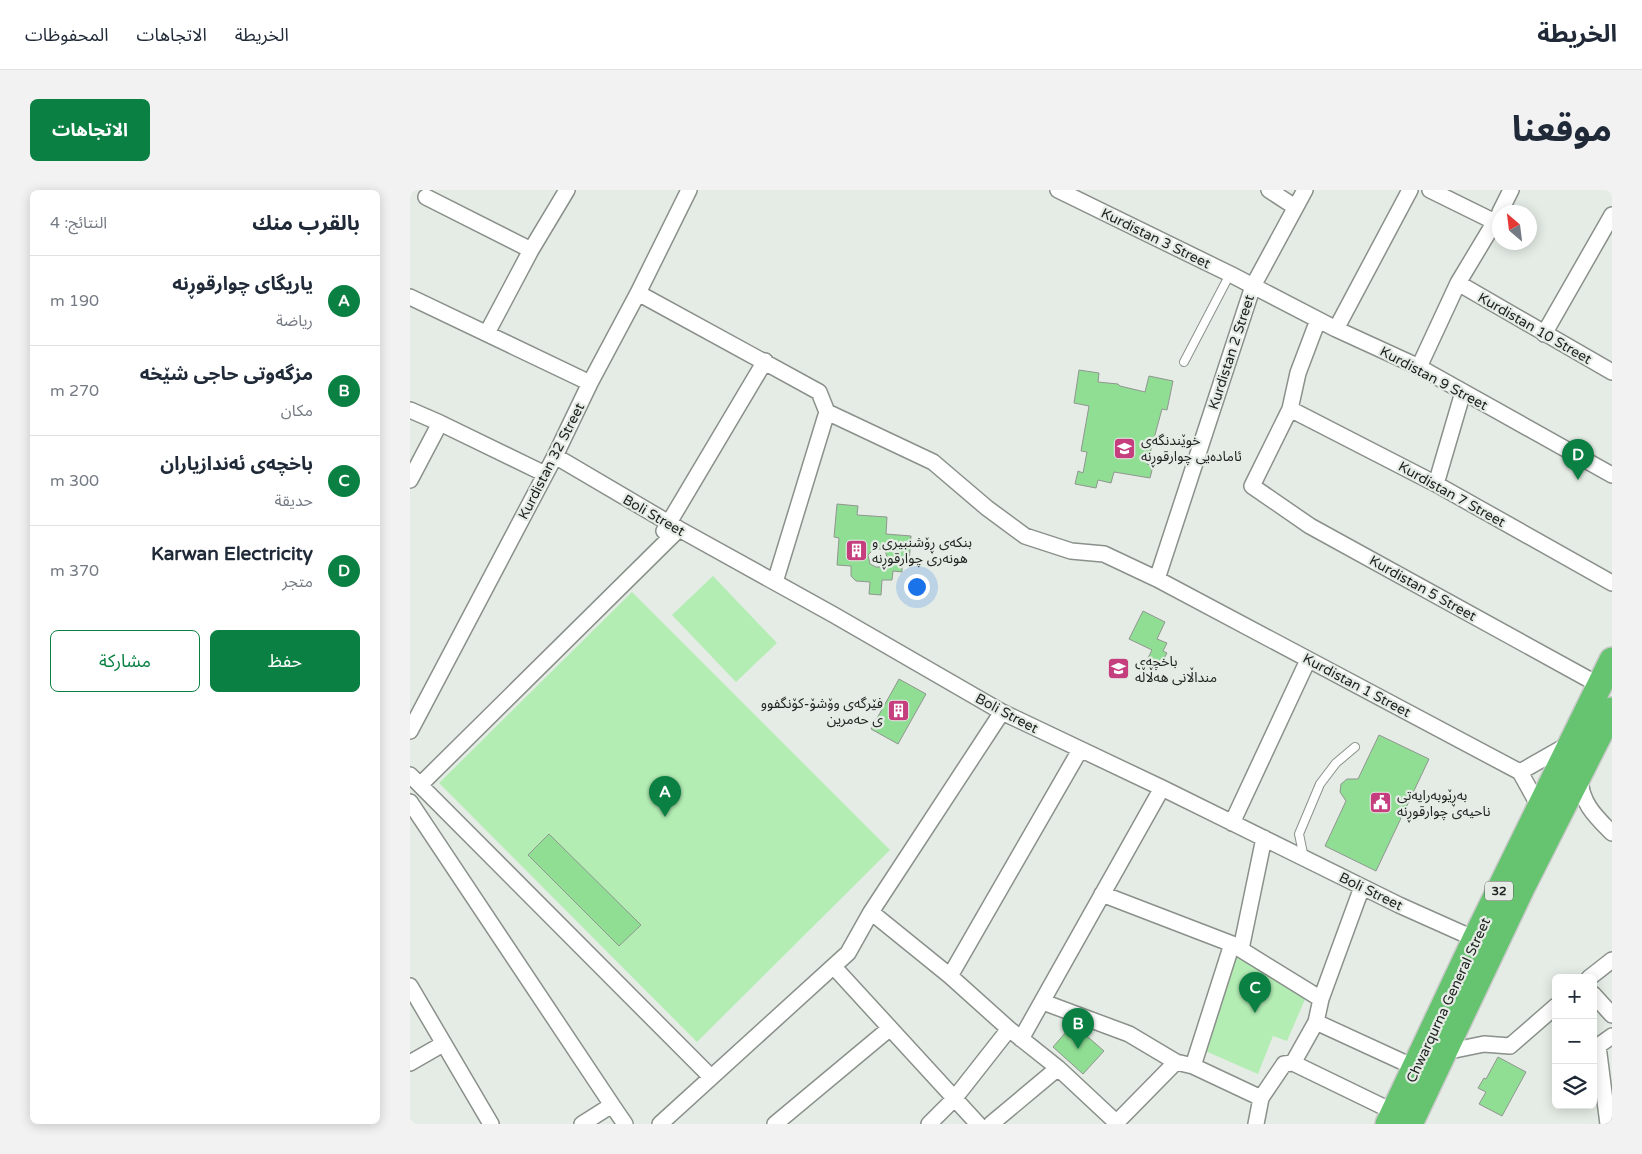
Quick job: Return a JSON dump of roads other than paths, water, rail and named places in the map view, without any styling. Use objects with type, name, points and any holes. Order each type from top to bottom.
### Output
[{"type":"highway","name":"Chwarqurna General Street","points":[[1398,1120],[1416,1068],[1549,811],[1572,742],[1612,660]]},
{"type":"highway","name":"Chwarqurna General Street","points":[[1549,811],[1580,773],[1612,710]]},
{"type":"highway","name":"Chwarqurna General Street","points":[[1398,1120],[1445,1052],[1479,948]]},
{"type":"street","points":[[487,333],[531,250],[567,190]]},
{"type":"street","name":"Kurdistan 32 Street","points":[[410,731],[555,456],[590,383],[638,293],[689,190]]},
{"type":"street","name":"Kurdistan 3 Street","points":[[1058,190],[1253,286]]},
{"type":"street","points":[[1269,190],[1295,206]]},
{"type":"street","name":"Kurdistan 2 Street","points":[[1157,579],[1253,286],[1305,190]]},
{"type":"street","points":[[1336,329],[1410,190]]},
{"type":"street","points":[[1430,190],[1492,214]]},
{"type":"street","points":[[1504,205],[1511,190]]},
{"type":"street","points":[[426,197],[531,250]]},
{"type":"street","points":[[1544,334],[1612,216]]},
{"type":"street","points":[[1419,367],[1458,284],[1492,226]]},
{"type":"street","name":"Kurdistan 10 Street","points":[[1458,284],[1544,334],[1609,365]]},
{"type":"street","name":"Kurdistan 9 Street","points":[[1253,286],[1336,329],[1419,367],[1612,476]]},
{"type":"street","points":[[638,293],[819,392],[827,412],[775,582]]},
{"type":"street","points":[[410,297],[590,383]]},
{"type":"street","points":[[1290,409],[1298,373],[1318,320]]},
{"type":"street","points":[[712,1077],[415,780],[644,564],[674,526],[765,361]]},
{"type":"street","points":[[1436,484],[1463,392]]},
{"type":"street","name":"Kurdistan 7 Street","points":[[1290,409],[1436,484],[1612,583]]},
{"type":"street","name":"Kurdistan 5 Street","points":[[1290,409],[1252,486],[1310,526],[1599,685]]},
{"type":"street","points":[[410,410],[545,474]]},
{"type":"street","name":"Kurdistan 1 Street","points":[[827,412],[933,462],[987,508],[1025,536],[1071,551],[1104,554],[1157,579],[1520,772]]},
{"type":"street","points":[[410,480],[440,423]]},
{"type":"street","name":"Boli Street","points":[[555,456],[674,526],[1002,712],[1264,838],[1399,905],[1479,948]]},
{"type":"street","points":[[1232,823],[1308,660]]},
{"type":"street","points":[[660,1124],[848,953],[871,912],[1002,712]]},
{"type":"street","points":[[1572,742],[1520,772],[1549,811],[1577,812],[1608,830]]},
{"type":"street","points":[[950,976],[1080,750]]},
{"type":"street","points":[[1580,773],[1582,795],[1589,808],[1608,830]]},
{"type":"street","points":[[929,1124],[1043,1002],[1162,788]]},
{"type":"street","points":[[410,802],[625,1124]]},
{"type":"street","points":[[1193,1066],[1237,947],[1264,838]]},
{"type":"street","points":[[1293,1063],[1316,1022],[1321,999],[1362,887]]},
{"type":"street","points":[[1102,894],[1237,947],[1321,999]]},
{"type":"street","points":[[871,912],[1058,1068],[1116,1124],[1176,1062]]},
{"type":"street","points":[[1594,974],[1612,960]]},
{"type":"street","points":[[834,967],[978,1124]]},
{"type":"street","points":[[410,986],[491,1124]]},
{"type":"street","points":[[1597,998],[1612,1015]]},
{"type":"street","points":[[1043,1002],[1129,1034],[1176,1062],[1193,1066],[1262,1098]]},
{"type":"street","points":[[1445,1052],[1484,1044],[1510,1046],[1552,1009]]},
{"type":"street","points":[[1316,1022],[1416,1068]]},
{"type":"street","points":[[774,1124],[889,1029]]},
{"type":"street","points":[[1608,1124],[1598,1046],[1612,1036]]},
{"type":"street","points":[[410,1063],[443,1044]]},
{"type":"street","points":[[1256,1124],[1262,1098],[1284,1064],[1293,1063],[1398,1120]]},
{"type":"street","points":[[992,1124],[1058,1068]]},
{"type":"street","points":[[582,1124],[612,1105]]},
{"type":"lane","points":[[1184,362],[1230,274]]},
{"type":"lane","points":[[1304,858],[1299,834],[1320,784],[1336,763],[1355,747]]},
{"type":"place","name":"خوێندنگەی ئامادەیی چوارقوڕنە","points":[[1125,448]]},
{"type":"place","name":"Karwan Electricity","points":[[1578,480]]},
{"type":"place","name":"بنکەی ڕۆشنبیری و هونەری چوارقوڕنە","points":[[856,550]]},
{"type":"place","name":"باخچەی منداڵانی هەڵاڵە","points":[[1119,669]]},
{"type":"place","name":"فێرگەی وۆشۆ-کۆنگفوو ی حەمرین","points":[[899,711]]},
{"type":"place","name":"بەڕێوبەرایەتی ناحیەی چوارقوڕنە","points":[[1381,803]]},
{"type":"place","name":"یاریگای چوارقوڕنە","points":[[665,817]]},
{"type":"place","name":"باخچەی ئەندازیاران","points":[[1255,1013]]},
{"type":"place","name":"مزگەوتی حاجی شێخە","points":[[1078,1049]]}]
